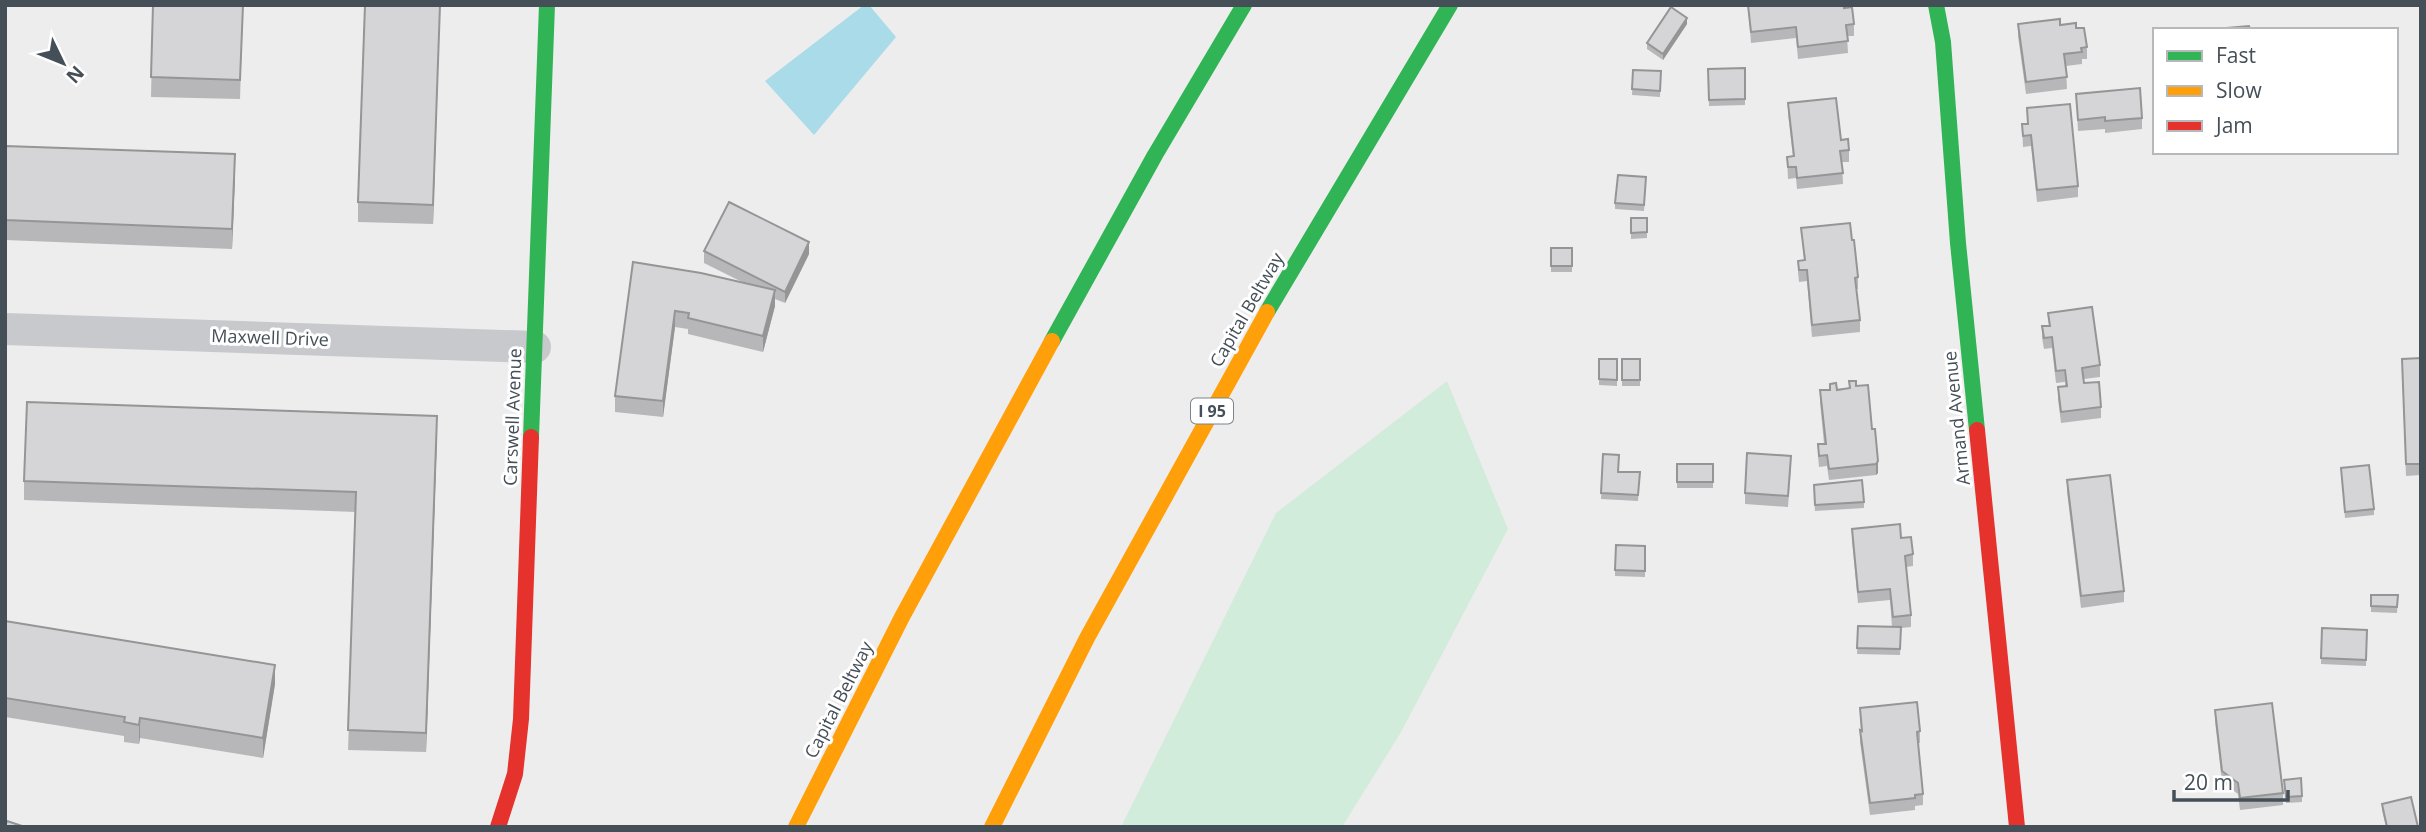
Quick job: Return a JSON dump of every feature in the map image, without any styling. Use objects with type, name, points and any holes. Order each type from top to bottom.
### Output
[{"type":"main road","name":"Carswell Avenue","points":[[498,827],[516,774],[522,719],[547,5]]},
{"type":"main road","name":"Capital Beltway","points":[[796,827],[932,560],[1081,287],[1244,5]]},
{"type":"main road","name":"Capital Beltway","points":[[992,827],[1086,639],[1230,378],[1365,144],[1450,5]]},
{"type":"main road","name":"Armand Avenue","points":[[1936,5],[1942,42],[1958,243],[2017,827]]},
{"type":"street","name":"Maxwell Drive","points":[[5,329],[535,347]]},
{"type":"green space","points":[[1447,381],[1508,529],[1400,734],[1342,827],[1121,827],[1276,513]]},
{"type":"water","points":[[864,5],[869,5],[896,37],[814,135],[765,81]]},
{"type":"building","points":[[153,5],[243,5],[240,80],[151,77]]},
{"type":"building","points":[[365,5],[440,5],[433,205],[358,202]]},
{"type":"building","points":[[1748,5],[1844,5],[1844,8],[1852,7],[1854,24],[1846,25],[1848,41],[1798,47],[1796,27],[1751,32]]},
{"type":"building","points":[[1671,7],[1687,18],[1663,54],[1647,43]]},
{"type":"building","points":[[2060,19],[2060,25],[2076,23],[2076,28],[2084,28],[2087,47],[2081,48],[2082,52],[2064,54],[2067,77],[2026,82],[2018,24]]},
{"type":"building","points":[[1745,68],[1745,99],[1709,100],[1708,69]]},
{"type":"building","points":[[1633,70],[1661,71],[1660,91],[1632,89]]},
{"type":"building","points":[[2140,88],[2142,118],[2105,121],[2105,117],[2078,120],[2076,94]]},
{"type":"building","points":[[1836,98],[1841,140],[1848,139],[1849,150],[1840,151],[1843,173],[1797,178],[1796,167],[1788,167],[1787,157],[1794,156],[1788,103]]},
{"type":"building","points":[[2070,104],[2078,186],[2037,190],[2031,135],[2023,136],[2022,124],[2028,124],[2027,108]]},
{"type":"building","points":[[5,146],[235,154],[232,229],[5,220]]},
{"type":"building","points":[[1618,175],[1646,177],[1644,205],[1615,203]]},
{"type":"building","points":[[729,202],[809,242],[785,292],[704,251]]},
{"type":"building","points":[[1631,218],[1647,218],[1647,232],[1631,233]]},
{"type":"building","points":[[1850,223],[1858,277],[1855,278],[1860,320],[1812,325],[1807,270],[1799,270],[1798,261],[1805,260],[1801,228]]},
{"type":"building","points":[[1551,248],[1572,248],[1572,266],[1551,266]]},
{"type":"building","points":[[633,262],[701,273],[775,290],[763,336],[688,318],[689,313],[675,311],[663,401],[615,396]]},
{"type":"building","points":[[2092,307],[2100,365],[2082,368],[2084,383],[2099,382],[2101,407],[2061,412],[2058,387],[2067,386],[2065,370],[2056,371],[2052,337],[2044,338],[2042,326],[2050,326],[2048,313]]},
{"type":"building","points":[[2421,358],[2421,464],[2406,464],[2402,359]]},
{"type":"building","points":[[1599,359],[1617,359],[1617,380],[1599,379]]},
{"type":"building","points":[[1622,359],[1640,359],[1640,380],[1622,380]]},
{"type":"building","points":[[1849,381],[1856,381],[1856,386],[1868,385],[1878,461],[1876,464],[1829,469],[1827,455],[1819,456],[1818,444],[1826,444],[1820,390],[1830,390],[1830,384],[1836,383],[1837,390],[1850,388]]},
{"type":"building","points":[[27,402],[437,416],[426,733],[348,730],[356,492],[24,481]]},
{"type":"building","points":[[1747,453],[1791,456],[1788,496],[1745,493]]},
{"type":"building","points":[[1603,454],[1619,455],[1618,472],[1640,472],[1638,495],[1601,493]]},
{"type":"building","points":[[1677,464],[1713,464],[1713,482],[1677,482]]},
{"type":"building","points":[[2369,465],[2374,509],[2345,512],[2341,468]]},
{"type":"building","points":[[2110,475],[2124,591],[2081,596],[2067,480]]},
{"type":"building","points":[[1862,480],[1864,502],[1815,505],[1814,485]]},
{"type":"building","points":[[1900,524],[1901,538],[1911,537],[1913,554],[1905,556],[1911,615],[1893,617],[1890,589],[1858,592],[1852,529]]},
{"type":"building","points":[[1616,545],[1645,546],[1645,571],[1615,570]]},
{"type":"building","points":[[2371,595],[2398,595],[2397,607],[2371,606]]},
{"type":"building","points":[[5,621],[275,665],[263,738],[140,718],[139,725],[124,722],[125,717],[5,698]]},
{"type":"building","points":[[1858,626],[1901,627],[1900,649],[1857,648]]},
{"type":"building","points":[[2322,628],[2367,630],[2366,660],[2321,658]]},
{"type":"building","points":[[1917,702],[1923,794],[1915,795],[1915,798],[1870,803],[1860,730],[1862,731],[1860,708]]},
{"type":"building","points":[[2272,703],[2283,793],[2240,798],[2238,783],[2222,771],[2215,710]]},
{"type":"building","points":[[2301,778],[2302,796],[2286,797],[2284,780]]},
{"type":"building","points":[[2411,797],[2418,827],[2387,827],[2382,804]]},
{"type":"building","points":[[7,821],[22,826],[5,827]]},
{"type":"traffic: fast","points":[[531,437],[547,5]]},
{"type":"traffic: fast","points":[[1052,341],[1155,155],[1244,5]]},
{"type":"traffic: fast","points":[[1267,312],[1450,5]]},
{"type":"traffic: fast","points":[[1936,5],[1943,42],[1958,243],[1977,430]]},
{"type":"traffic: slow","points":[[992,827],[1087,638],[1267,312]]},
{"type":"traffic: slow","points":[[796,827],[902,617],[1052,341]]},
{"type":"traffic: jam","points":[[1977,430],[2017,827]]},
{"type":"traffic: jam","points":[[498,827],[515,774],[521,719],[531,437]]}]
